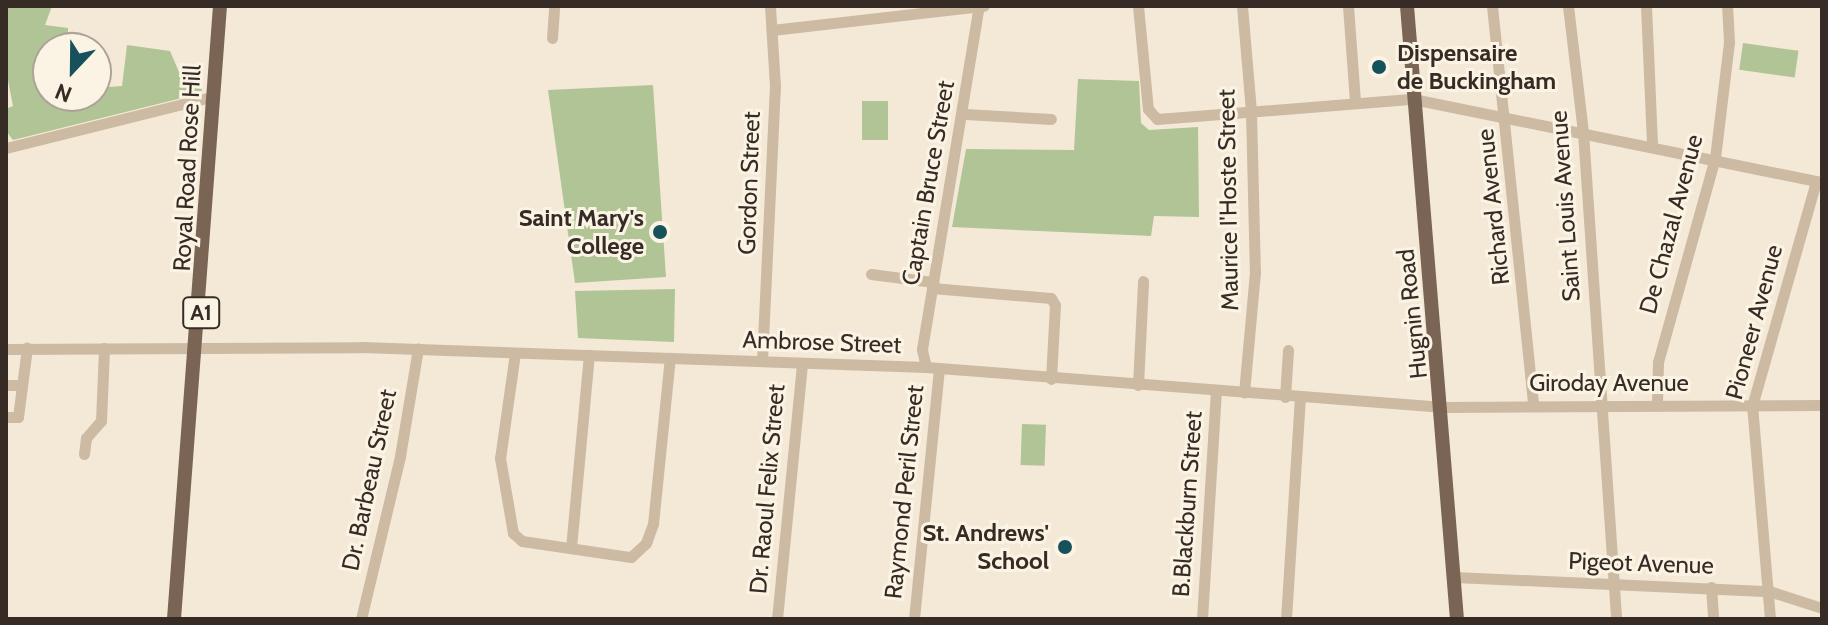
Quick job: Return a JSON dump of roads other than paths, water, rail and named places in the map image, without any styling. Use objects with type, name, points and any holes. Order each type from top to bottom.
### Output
[{"type":"main road","name":"Royal Road Rose Hill","points":[[174,619],[197,349],[220,6]]},
{"type":"main road","name":"Hugnin Road","points":[[1407,6],[1443,407],[1457,619]]},
{"type":"street","points":[[552,38],[554,6]]},
{"type":"street","name":"Gordon Street","points":[[762,361],[772,191],[770,6]]},
{"type":"street","points":[[772,30],[981,6]]},
{"type":"street","name":"Captain Bruce Street","points":[[932,368],[922,349],[965,114],[981,6]]},
{"type":"street","points":[[1138,6],[1148,109],[1157,119],[1355,101],[1413,99],[1652,144],[1819,181]]},
{"type":"street","name":"Maurice I'Hoste Street","points":[[1242,6],[1251,112],[1255,272],[1244,393]]},
{"type":"street","points":[[1348,6],[1355,101]]},
{"type":"street","name":"Richard Avenue","points":[[1492,6],[1533,405]]},
{"type":"street","name":"Saint Louis Avenue","points":[[1568,6],[1583,132],[1616,619]]},
{"type":"street","points":[[1646,6],[1652,144]]},
{"type":"street","name":"De Chazal Avenue","points":[[1657,405],[1658,362],[1715,158],[1729,42],[1727,6]]},
{"type":"street","points":[[6,148],[214,96]]},
{"type":"street","points":[[965,114],[1051,119]]},
{"type":"street","name":"Pioneer Avenue","points":[[1770,619],[1752,406],[1819,181]]},
{"type":"street","points":[[871,274],[933,285],[1051,298],[1055,305],[1051,379]]},
{"type":"street","points":[[1138,385],[1143,281]]},
{"type":"street","points":[[6,417],[18,417],[12,385],[27,377],[27,348]]},
{"type":"street","points":[[84,454],[86,438],[101,421],[104,348]]},
{"type":"street","name":"Ambrose Street","points":[[6,349],[418,349],[762,361],[932,368],[1443,407]]},
{"type":"street","name":"Dr. Barbeau Street","points":[[361,619],[400,456],[418,349]]},
{"type":"street","points":[[1285,397],[1288,350]]},
{"type":"street","points":[[515,353],[500,458],[513,533],[522,541],[631,557],[646,543],[653,524],[670,358]]},
{"type":"street","points":[[571,548],[589,355]]},
{"type":"street","name":"Dr. Raoul Felix Street","points":[[777,619],[802,363]]},
{"type":"street","name":"Raymond Peril Street","points":[[914,619],[932,368]]},
{"type":"street","name":"B.Blackburn Street","points":[[1202,619],[1216,391]]},
{"type":"street","points":[[1286,619],[1300,398]]},
{"type":"street","name":"Giroday Avenue","points":[[1443,407],[1601,403],[1822,405]]},
{"type":"street","name":"Pigeot Avenue","points":[[1455,577],[1769,591],[1822,608]]},
{"type":"street","points":[[1711,587],[1713,619]]},
{"type":"place","name":"Dispensaire de Buckingham","points":[[1379,67]]},
{"type":"place","name":"Saint Mary's College","points":[[660,232]]},
{"type":"place","name":"St. Andrews' School","points":[[1065,547]]}]
